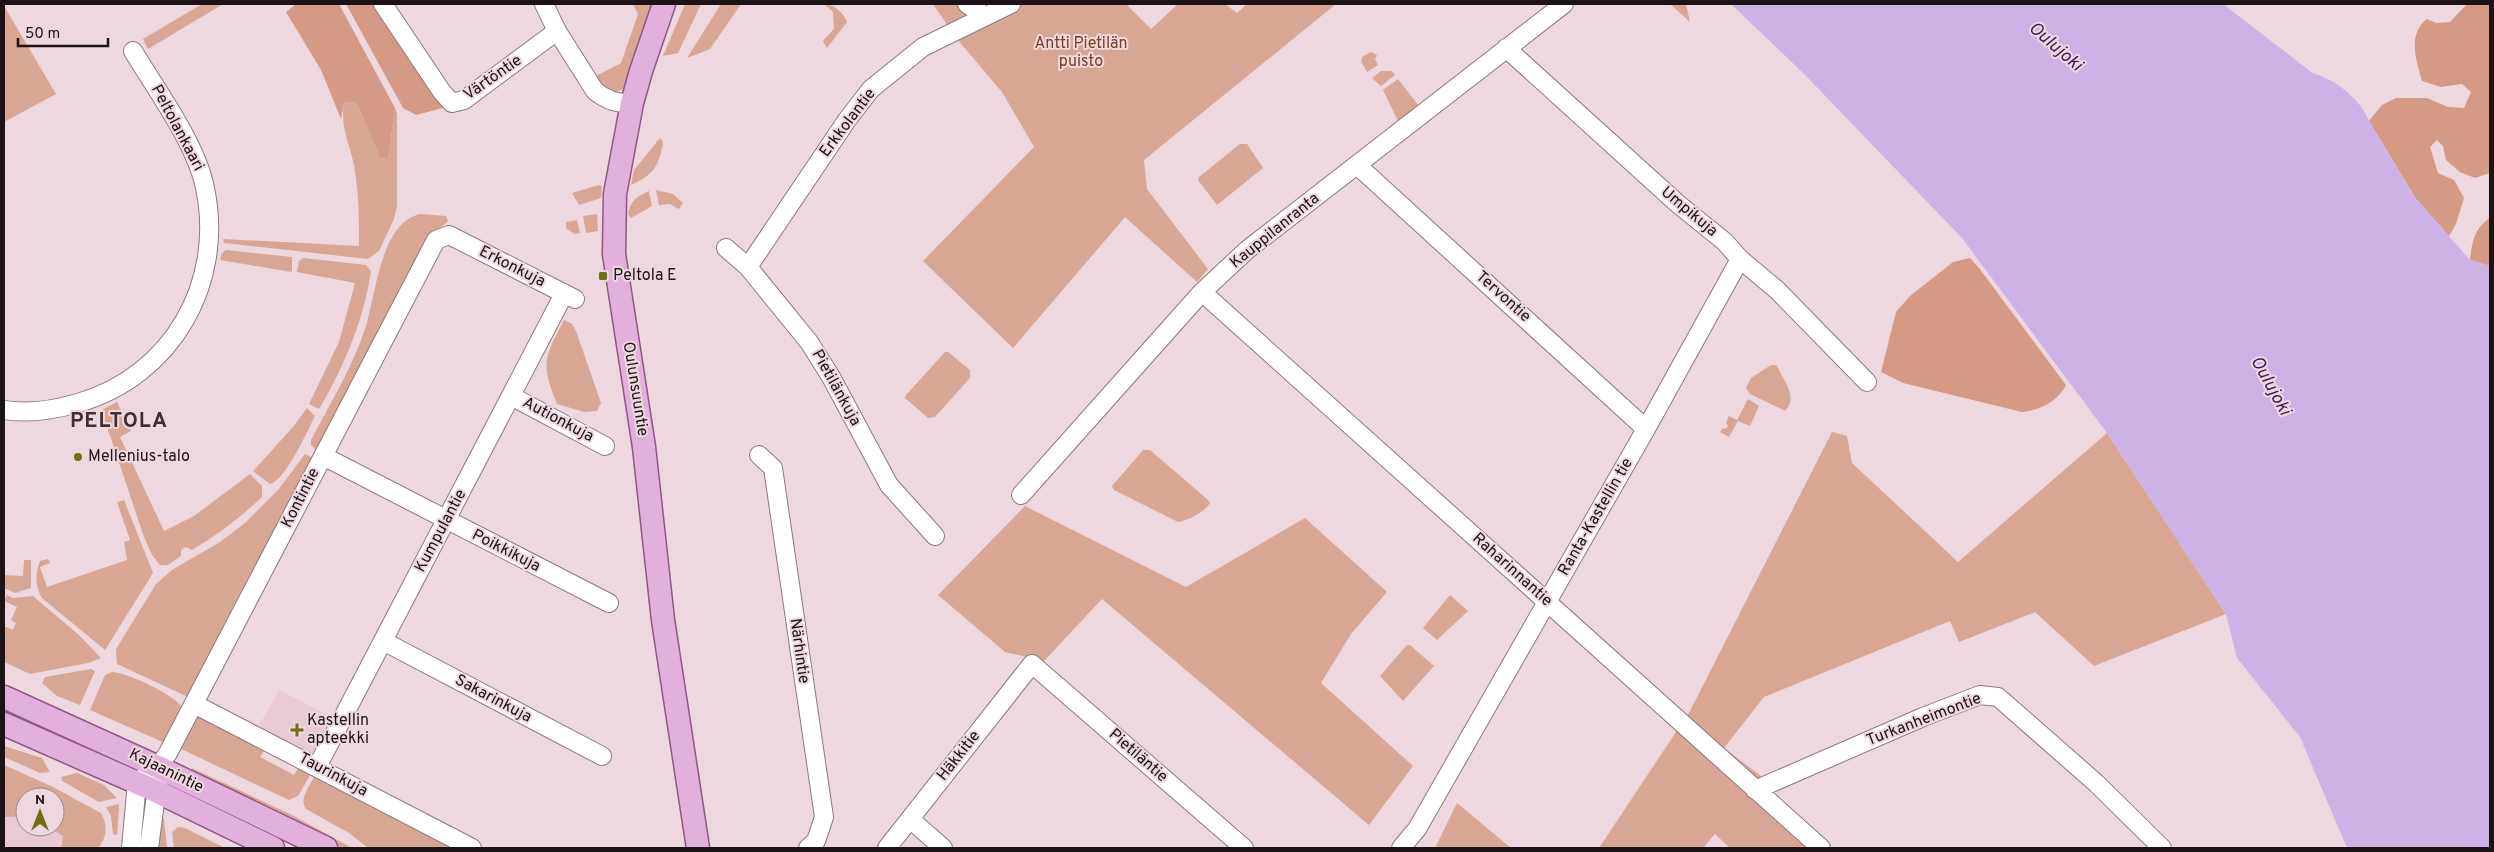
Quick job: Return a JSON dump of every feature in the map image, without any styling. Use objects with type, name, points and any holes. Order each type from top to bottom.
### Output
[{"type":"main road","name":"Oulunsuuntie","points":[[664,4],[643,63],[632,102],[615,194],[614,254],[644,447],[664,620],[686,779],[698,848]]},
{"type":"main road","name":"Kajaanintie","points":[[4,697],[158,767],[326,848]]},
{"type":"main road","name":"Kajaanintie","points":[[4,724],[138,782],[273,848]]},
{"type":"main road","name":"Oulunsuuntie","points":[[686,779],[686,848]]},
{"type":"street","name":"Värtöntie","points":[[382,4],[442,92],[452,102],[464,100],[557,31]]},
{"type":"street","points":[[544,4],[557,31],[595,91],[602,97],[622,104],[632,102]]},
{"type":"street","points":[[967,4],[985,16]]},
{"type":"street","name":"Erkkolantie","points":[[748,266],[847,120],[871,89],[923,47],[1011,4]]},
{"type":"street","name":"Kauppilanranta","points":[[1021,496],[1202,292],[1247,250],[1358,166],[1564,4]]},
{"type":"street","name":"Umpikuja","points":[[1506,48],[1678,204],[1725,242],[1740,259],[1777,290],[1867,382]]},
{"type":"street","name":"Peltolankaari","points":[[4,410],[17,412],[59,409],[115,390],[142,372],[165,349],[194,303],[204,274],[209,246],[210,221],[206,188],[195,155],[133,51]]},
{"type":"street","name":"Tervontie","points":[[1358,166],[1646,429]]},
{"type":"street","name":"Erkonkuja","points":[[449,235],[570,297]]},
{"type":"street","name":"Kontintie","points":[[158,767],[194,704],[436,240],[449,235]]},
{"type":"street","name":"Pietilänkuja","points":[[726,248],[748,266],[809,342],[831,377],[889,485],[935,536]]},
{"type":"street","name":"Ranta-Kastellin tie","points":[[1401,848],[1417,829],[1548,602],[1740,259]]},
{"type":"street","name":"Raharinnantie","points":[[1202,292],[1821,848]]},
{"type":"street","name":"Kumpulantie","points":[[317,767],[511,396],[570,297]]},
{"type":"street","name":"Autionkuja","points":[[511,396],[605,446]]},
{"type":"street","name":"Närhintie","points":[[759,455],[773,468],[824,817],[816,841],[808,848]]},
{"type":"street","name":"Poikkikuja","points":[[323,456],[609,603]]},
{"type":"street","name":"Sakarinkuja","points":[[383,642],[602,756]]},
{"type":"street","name":"Häkkitie","points":[[887,848],[1032,664]]},
{"type":"street","name":"Pietiläntie","points":[[1032,664],[1244,848]]},
{"type":"street","name":"Turkanheimontie","points":[[1755,790],[1923,717],[1980,695],[1998,697],[2096,783],[2162,848]]},
{"type":"street","name":"Taurinkuja","points":[[194,704],[472,848]]},
{"type":"street","points":[[131,848],[138,782],[158,767]]},
{"type":"street","points":[[148,848],[158,792],[158,767]]},
{"type":"street","points":[[910,818],[943,848]]},
{"type":"shaded area","points":[[296,4],[339,4],[395,108],[388,159],[380,158],[357,103],[344,102],[341,119],[321,70],[286,12]]},
{"type":"shaded area","points":[[346,4],[375,4],[443,108],[416,115],[403,108]]},
{"type":"shaded area","points":[[2467,4],[2490,4],[2490,173],[2475,178],[2460,172],[2446,160],[2443,146],[2437,140],[2430,147],[2438,173],[2454,180],[2464,198],[2456,224],[2449,236],[2416,199],[2369,121],[2382,105],[2396,98],[2427,98],[2448,107],[2464,108],[2471,92],[2462,84],[2441,87],[2422,81],[2417,64],[2415,40],[2421,25],[2427,19],[2436,23],[2450,22]]},
{"type":"shaded area","points":[[2490,218],[2490,266],[2470,260],[2477,231]]},
{"type":"shaded area","points":[[1970,258],[2066,385],[2058,396],[2035,410],[2022,412],[1903,383],[1881,372],[1896,312],[1910,296],[1953,262]]},
{"type":"shaded area","points":[[279,690],[331,717],[312,754],[259,726]]},
{"type":"shaded area","points":[[15,815],[15,837],[65,836],[88,848],[4,848],[4,816]]},
{"type":"green space","points":[[202,4],[223,4],[148,49],[143,39]]},
{"type":"green space","points":[[633,4],[655,4],[627,86],[614,92],[609,91],[597,81],[591,69],[596,76],[621,63],[638,14]]},
{"type":"green space","points":[[685,4],[701,4],[678,53],[663,56]]},
{"type":"green space","points":[[721,4],[741,4],[710,49],[687,58]]},
{"type":"green space","points":[[824,4],[838,10],[844,15],[847,22],[827,48],[823,41],[834,29],[833,12]]},
{"type":"green space","name":"Antti Pietilän puisto","points":[[933,4],[1126,4],[1151,29],[1178,4],[1225,4],[1237,13],[1247,4],[1336,4],[1144,160],[1147,189],[1208,269],[1197,282],[1125,217],[1013,348],[923,261],[1034,147],[1002,92],[957,39]]},
{"type":"green space","points":[[1670,4],[1686,4],[1690,22]]},
{"type":"green space","points":[[4,6],[56,94],[4,122]]},
{"type":"green space","points":[[1371,52],[1377,55],[1375,59],[1378,65],[1367,72],[1361,61],[1363,56]]},
{"type":"green space","points":[[1381,71],[1392,71],[1395,75],[1381,86],[1372,78]]},
{"type":"green space","points":[[1398,79],[1419,106],[1399,123],[1383,90]]},
{"type":"green space","points":[[344,102],[357,103],[380,158],[388,159],[395,108],[397,113],[397,206],[394,219],[379,251],[368,259],[224,243],[223,239],[359,246],[357,185],[344,127]]},
{"type":"green space","points":[[660,138],[663,142],[654,169],[645,178],[631,185],[634,170]]},
{"type":"green space","points":[[1240,144],[1247,144],[1263,168],[1217,205],[1198,180],[1199,177]]},
{"type":"green space","points":[[599,185],[602,186],[601,198],[579,205],[572,193]]},
{"type":"green space","points":[[656,190],[673,194],[683,203],[679,209],[670,204],[659,205]]},
{"type":"green space","points":[[649,191],[652,206],[631,218],[628,214],[633,202],[637,197]]},
{"type":"green space","points":[[420,214],[446,216],[448,221],[436,232],[316,450],[311,445],[311,440],[340,386],[360,343],[388,246],[396,231],[407,220]]},
{"type":"green space","points":[[597,214],[598,231],[586,233],[583,216]]},
{"type":"green space","points":[[577,220],[580,233],[574,234],[566,228],[566,222]]},
{"type":"green space","points":[[226,250],[292,257],[292,272],[220,260],[222,253]]},
{"type":"green space","points":[[303,258],[366,265],[371,271],[364,306],[352,342],[319,409],[309,404],[339,342],[355,283],[297,272],[299,261]]},
{"type":"green space","points":[[564,320],[572,324],[576,331],[601,403],[597,411],[584,412],[557,404],[548,379],[547,360],[552,343]]},
{"type":"green space","points":[[945,352],[948,352],[970,370],[970,378],[935,417],[928,418],[905,398]]},
{"type":"green space","points":[[1771,365],[1776,365],[1789,390],[1790,401],[1785,411],[1750,394],[1746,388],[1751,378]]},
{"type":"green space","points":[[1748,399],[1759,406],[1750,426],[1738,421],[1729,437],[1720,432],[1728,426],[1726,423],[1729,416],[1737,420]]},
{"type":"green space","points":[[117,402],[131,431],[120,437],[164,531],[194,516],[250,474],[262,486],[262,497],[237,519],[192,550],[186,547],[181,550],[181,556],[168,565],[160,565],[152,555],[144,537],[102,412],[103,409]]},
{"type":"green space","points":[[307,408],[315,416],[302,443],[282,474],[276,481],[270,484],[253,471],[293,427]]},
{"type":"green space","points":[[1832,432],[1847,436],[1852,463],[1958,562],[2107,433],[2226,614],[2094,666],[2035,612],[1959,642],[1950,621],[1764,697],[1724,748],[1761,776],[1748,792],[1811,848],[1730,848],[1715,834],[1703,848],[1599,848],[1690,711]]},
{"type":"green space","points":[[1143,450],[1150,450],[1207,499],[1210,503],[1208,506],[1196,515],[1178,522],[1114,490],[1112,486]]},
{"type":"green space","points":[[305,454],[314,458],[188,697],[117,664],[116,649],[156,584],[172,570],[220,542],[245,523],[278,490]]},
{"type":"green space","points":[[124,500],[153,573],[105,650],[42,598],[37,585],[38,565],[40,561],[48,559],[50,563],[40,567],[47,587],[127,560],[124,542],[130,540],[117,502]]},
{"type":"green space","points":[[1025,506],[1186,587],[1305,518],[1387,592],[1351,634],[1321,683],[1413,766],[1369,825],[1102,599],[1044,661],[1005,652],[938,595]]},
{"type":"green space","points":[[24,560],[31,560],[31,588],[15,593],[4,588],[4,575],[23,576]]},
{"type":"green space","points":[[7,595],[13,598],[33,596],[80,636],[101,658],[88,663],[30,674],[4,662],[4,626],[13,630],[16,623],[11,620],[17,607],[4,601]]},
{"type":"green space","points":[[1450,595],[1468,611],[1437,640],[1423,628]]},
{"type":"green space","points":[[1407,645],[1410,645],[1434,666],[1403,701],[1380,676]]},
{"type":"green space","points":[[91,669],[95,671],[80,705],[57,696],[42,683],[45,677]]},
{"type":"green space","points":[[112,672],[128,676],[151,686],[172,698],[183,709],[165,743],[90,710],[105,675]]},
{"type":"green space","points":[[4,706],[53,731],[33,727],[4,715]]},
{"type":"green space","points":[[198,712],[265,749],[260,757],[294,775],[299,767],[312,772],[298,796],[289,800],[177,747]]},
{"type":"green space","points":[[4,746],[42,758],[50,772],[40,773],[4,757]]},
{"type":"green space","points":[[4,765],[53,787],[15,787],[15,816],[4,817]]},
{"type":"green space","points":[[192,768],[292,815],[352,848],[339,848],[289,821],[190,773]]},
{"type":"green space","points":[[77,773],[104,785],[117,798],[99,802],[62,781],[61,777]]},
{"type":"green space","points":[[316,774],[451,848],[368,848],[349,833],[306,809],[303,801],[304,796]]},
{"type":"green space","points":[[65,794],[101,813],[106,831],[99,847],[61,848],[63,837],[65,837]]},
{"type":"green space","points":[[1457,803],[1511,848],[1435,848]]},
{"type":"green space","points":[[119,804],[117,835],[113,834],[111,816],[106,807]]},
{"type":"green space","points":[[160,818],[164,819],[167,848],[155,848]]},
{"type":"green space","points":[[178,827],[185,828],[225,848],[174,848],[172,832]]},
{"type":"water","name":"Oulujoki","points":[[1731,4],[2223,4],[2314,74],[2331,80],[2354,98],[2365,113],[2416,199],[2470,260],[2490,266],[2490,848],[2347,848],[2300,737],[2237,658],[2226,614],[2107,433],[1962,238],[1805,75]]},
{"type":"place","name":"Peltola E","points":[[603,276]]},
{"type":"place","name":"Mellenius-talo","points":[[78,457]]},
{"type":"place","name":"Kastellin apteekki","points":[[297,730]]},
{"type":"district","name":"PELTOLA","points":[[119,421]]}]
